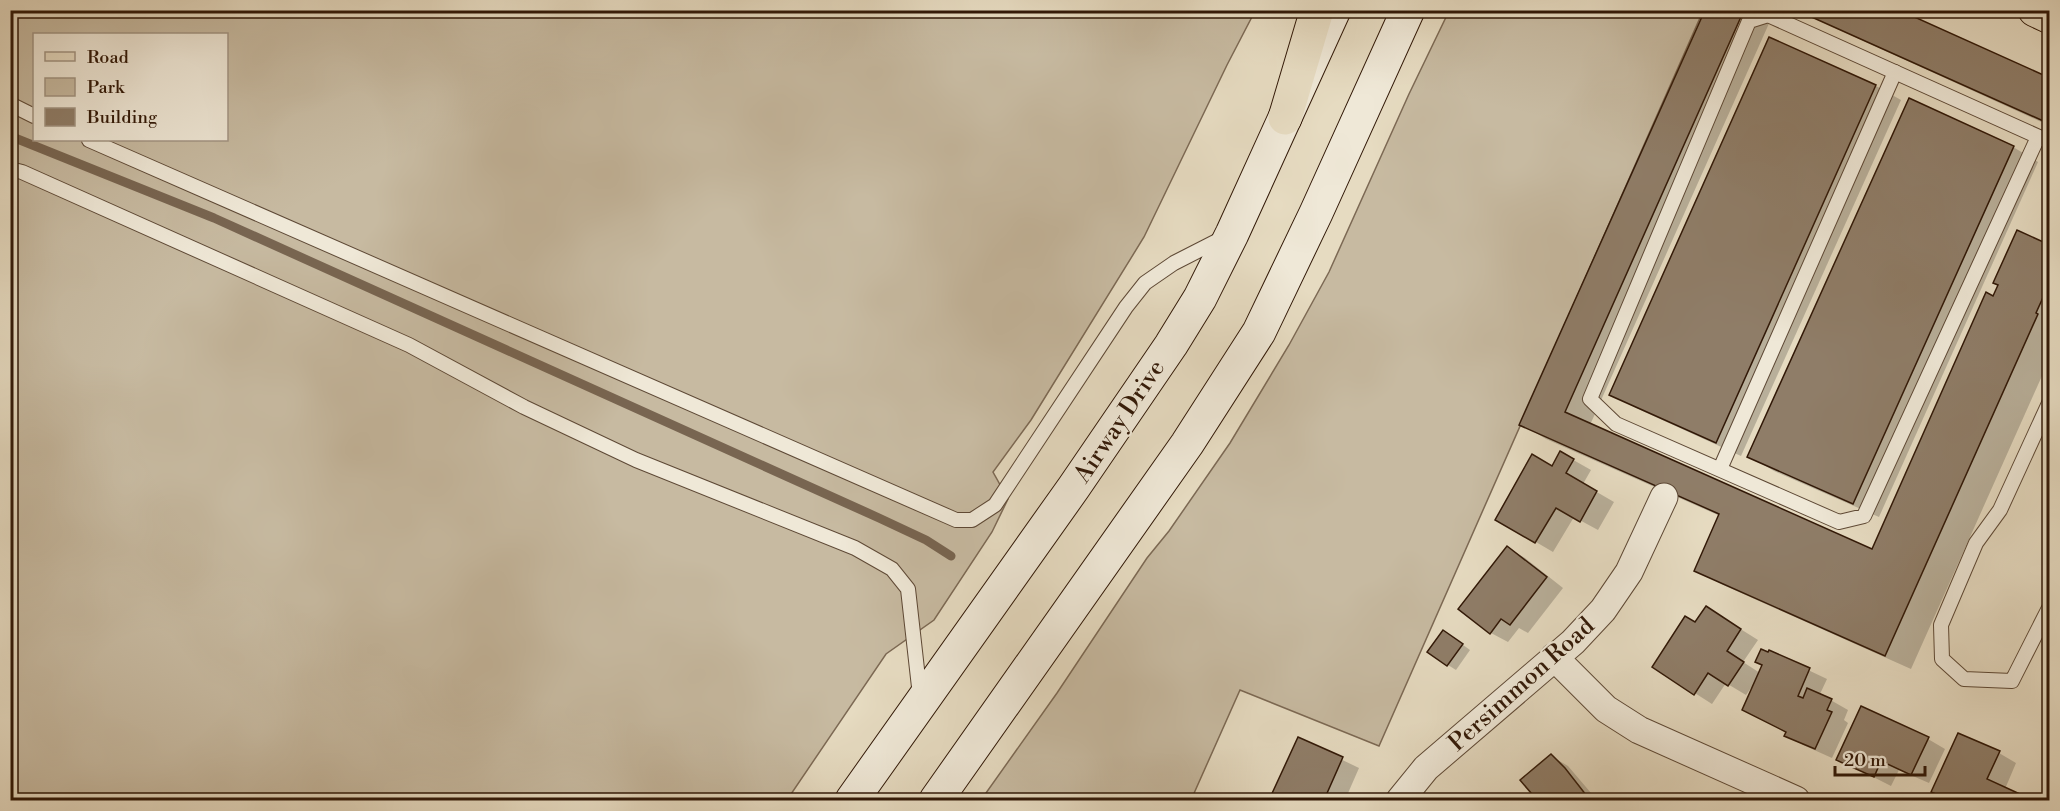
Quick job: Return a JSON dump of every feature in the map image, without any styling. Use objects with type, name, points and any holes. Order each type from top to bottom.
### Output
[{"type":"main road","points":[[1285,118],[1317,10]]},
{"type":"main road","name":"Airway Drive","points":[[852,801],[1074,487],[1158,365],[1200,298],[1232,234],[1334,10]]},
{"type":"main road","points":[[936,801],[1187,444],[1259,332],[1299,251],[1408,10]]},
{"type":"main road","points":[[2035,10],[2049,17]]},
{"type":"street","name":"Persimmon Road","points":[[1400,801],[1426,768],[1573,642],[1603,609],[1629,572],[1664,497]]},
{"type":"street","points":[[1554,657],[1606,709],[1639,730],[1796,801]]},
{"type":"lane","points":[[1768,15],[2044,139],[1864,516],[1839,522],[1616,424],[1590,399],[1749,21],[1768,15]]},
{"type":"lane","points":[[1720,469],[1895,72]]},
{"type":"lane","points":[[10,104],[33,116]]},
{"type":"lane","points":[[91,141],[956,520],[972,520],[995,505],[1126,307],[1145,283],[1174,263],[1232,234]]},
{"type":"lane","points":[[10,169],[22,172],[408,345],[524,407],[636,460],[855,548],[892,569],[908,589],[921,704]]},
{"type":"lane","points":[[2049,401],[2000,510],[1976,543],[1945,615],[1941,625],[1942,659],[1964,680],[2012,681],[2049,606]]},
{"type":"green space","points":[[10,11],[1255,11],[1144,237],[1031,420],[993,472],[1008,499],[992,532],[934,620],[886,654],[787,800],[11,800]]},
{"type":"green space","points":[[1449,11],[1703,11],[1379,746],[1240,690],[1191,800],[981,800],[1057,693],[1147,558],[1169,531],[1230,443],[1289,345],[1329,272]]},
{"type":"building","points":[[1705,10],[1744,10],[1565,412],[1872,549],[1986,292],[1993,296],[1998,285],[1993,283],[2017,230],[2050,245],[2050,282],[2036,313],[2038,314],[1885,656],[1694,571],[1719,514],[1519,425]]},
{"type":"building","points":[[1796,10],[1899,10],[2050,78],[2050,124]]},
{"type":"building","points":[[1769,37],[1876,85],[1716,443],[1609,395]]},
{"type":"building","points":[[1909,98],[2014,146],[1853,504],[1747,457]]},
{"type":"building","points":[[1560,451],[1574,459],[1566,473],[1597,491],[1580,522],[1556,508],[1535,543],[1495,520],[1532,454],[1552,466]]},
{"type":"building","points":[[1507,546],[1547,577],[1510,625],[1501,619],[1490,634],[1458,609]]},
{"type":"building","points":[[1706,606],[1741,629],[1727,651],[1744,662],[1728,686],[1708,673],[1694,695],[1652,667],[1685,616],[1695,622]]},
{"type":"building","points":[[1443,630],[1463,644],[1447,666],[1427,652]]},
{"type":"building","points":[[1761,649],[1768,652],[1769,650],[1810,668],[1798,696],[1803,698],[1807,688],[1832,699],[1827,710],[1832,712],[1815,749],[1784,736],[1786,732],[1742,710],[1762,665],[1755,662]]},
{"type":"building","points":[[1861,706],[1929,737],[1911,775],[1881,761],[1874,777],[1836,760]]},
{"type":"building","points":[[1958,733],[2000,751],[1987,779],[2022,795],[2020,800],[1950,800],[1931,792]]},
{"type":"building","points":[[1298,737],[1343,757],[1324,800],[1269,800]]},
{"type":"building","points":[[1551,754],[1590,800],[1517,800],[1531,793],[1520,780]]},
{"type":"building","points":[[1625,795],[1637,800],[1622,800]]},
{"type":"waterway","points":[[10,136],[214,218],[879,518],[926,540],[951,556]]}]
